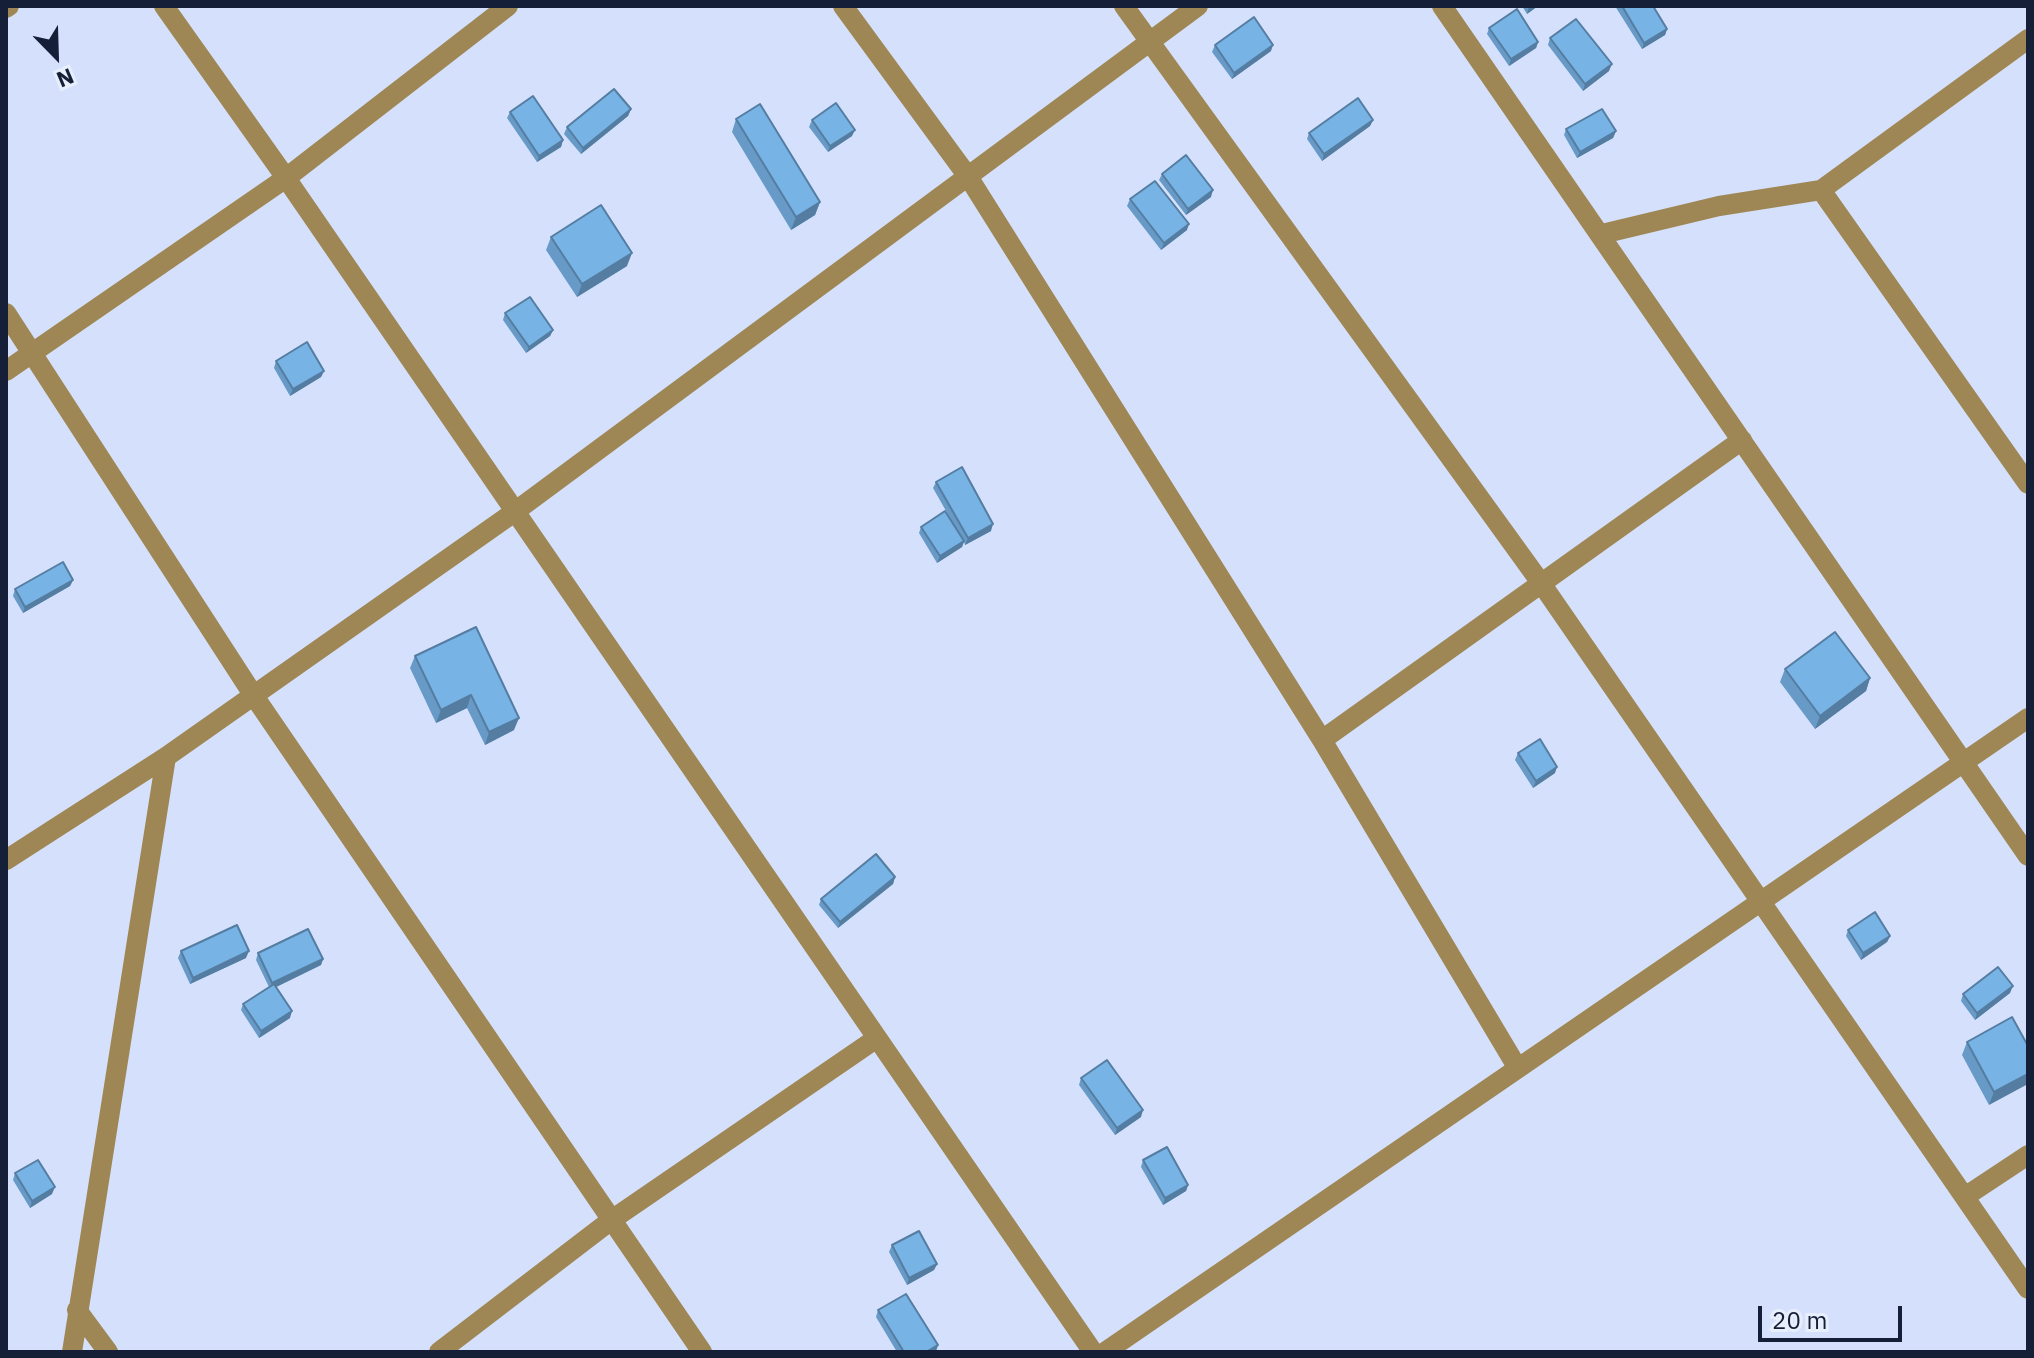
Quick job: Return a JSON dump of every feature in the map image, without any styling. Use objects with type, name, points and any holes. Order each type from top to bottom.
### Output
[{"type":"street","points":[[164,6],[286,178],[513,513],[1093,1352]]},
{"type":"street","points":[[6,371],[286,178],[508,6]]},
{"type":"street","points":[[843,6],[969,178],[1322,740],[1517,1067]]},
{"type":"street","points":[[1124,6],[1541,583],[2028,1289]]},
{"type":"street","points":[[6,860],[166,757],[513,513],[1198,6]]},
{"type":"street","points":[[1442,6],[2028,856]]},
{"type":"street","points":[[1602,234],[1719,206],[1821,190],[2028,39]]},
{"type":"street","points":[[1821,190],[2028,484]]},
{"type":"street","points":[[6,313],[254,696],[702,1352]]},
{"type":"street","points":[[1322,740],[1742,440]]},
{"type":"street","points":[[1105,1352],[2028,718]]},
{"type":"street","points":[[72,1352],[166,757]]},
{"type":"street","points":[[439,1352],[610,1221],[877,1038]]},
{"type":"street","points":[[1966,1196],[2028,1155]]},
{"type":"street","points":[[77,1310],[108,1352]]},
{"type":"building","points":[[1622,6],[1653,6],[1667,29],[1644,43]]},
{"type":"building","points":[[1517,9],[1538,42],[1511,59],[1489,28]]},
{"type":"building","points":[[1254,17],[1273,45],[1234,73],[1215,45]]},
{"type":"building","points":[[1576,19],[1612,64],[1585,84],[1550,38]]},
{"type":"building","points":[[614,89],[631,109],[583,148],[567,127]]},
{"type":"building","points":[[533,96],[563,140],[539,156],[510,112]]},
{"type":"building","points":[[1358,98],[1373,120],[1324,154],[1309,133]]},
{"type":"building","points":[[836,103],[855,130],[830,146],[812,120]]},
{"type":"building","points":[[760,104],[820,202],[796,217],[736,119]]},
{"type":"building","points":[[1602,109],[1616,131],[1580,152],[1566,129]]},
{"type":"building","points":[[1186,155],[1213,190],[1188,209],[1162,174]]},
{"type":"building","points":[[1155,181],[1189,224],[1164,243],[1130,199]]},
{"type":"building","points":[[601,205],[632,253],[582,284],[551,237]]},
{"type":"building","points":[[530,297],[553,330],[529,347],[505,313]]},
{"type":"building","points":[[307,342],[324,371],[293,389],[276,361]]},
{"type":"building","points":[[962,467],[993,524],[968,538],[936,482]]},
{"type":"building","points":[[945,511],[964,541],[940,556],[921,527]]},
{"type":"building","points":[[63,562],[73,580],[25,607],[15,589]]},
{"type":"building","points":[[476,627],[519,718],[489,732],[471,695],[441,710],[415,656]]},
{"type":"building","points":[[1835,632],[1870,678],[1820,716],[1785,669]]},
{"type":"building","points":[[1540,739],[1557,767],[1536,781],[1518,753]]},
{"type":"building","points":[[876,854],[895,877],[840,922],[821,899]]},
{"type":"building","points":[[1875,912],[1890,936],[1863,953],[1848,930]]},
{"type":"building","points":[[237,925],[249,951],[193,978],[181,951]]},
{"type":"building","points":[[308,929],[323,959],[272,983],[258,953]]},
{"type":"building","points":[[1998,967],[2013,986],[1977,1013],[1963,994]]},
{"type":"building","points":[[274,984],[292,1011],[261,1031],[243,1004]]},
{"type":"building","points":[[2012,1017],[2028,1046],[2028,1074],[1994,1092],[1967,1042]]},
{"type":"building","points":[[1107,1060],[1143,1110],[1117,1128],[1081,1078]]},
{"type":"building","points":[[1167,1147],[1188,1185],[1165,1198],[1143,1160]]},
{"type":"building","points":[[38,1160],[55,1187],[32,1201],[15,1173]]},
{"type":"building","points":[[919,1231],[937,1264],[909,1278],[892,1245]]},
{"type":"building","points":[[906,1294],[938,1345],[926,1352],[904,1352],[878,1310]]}]
